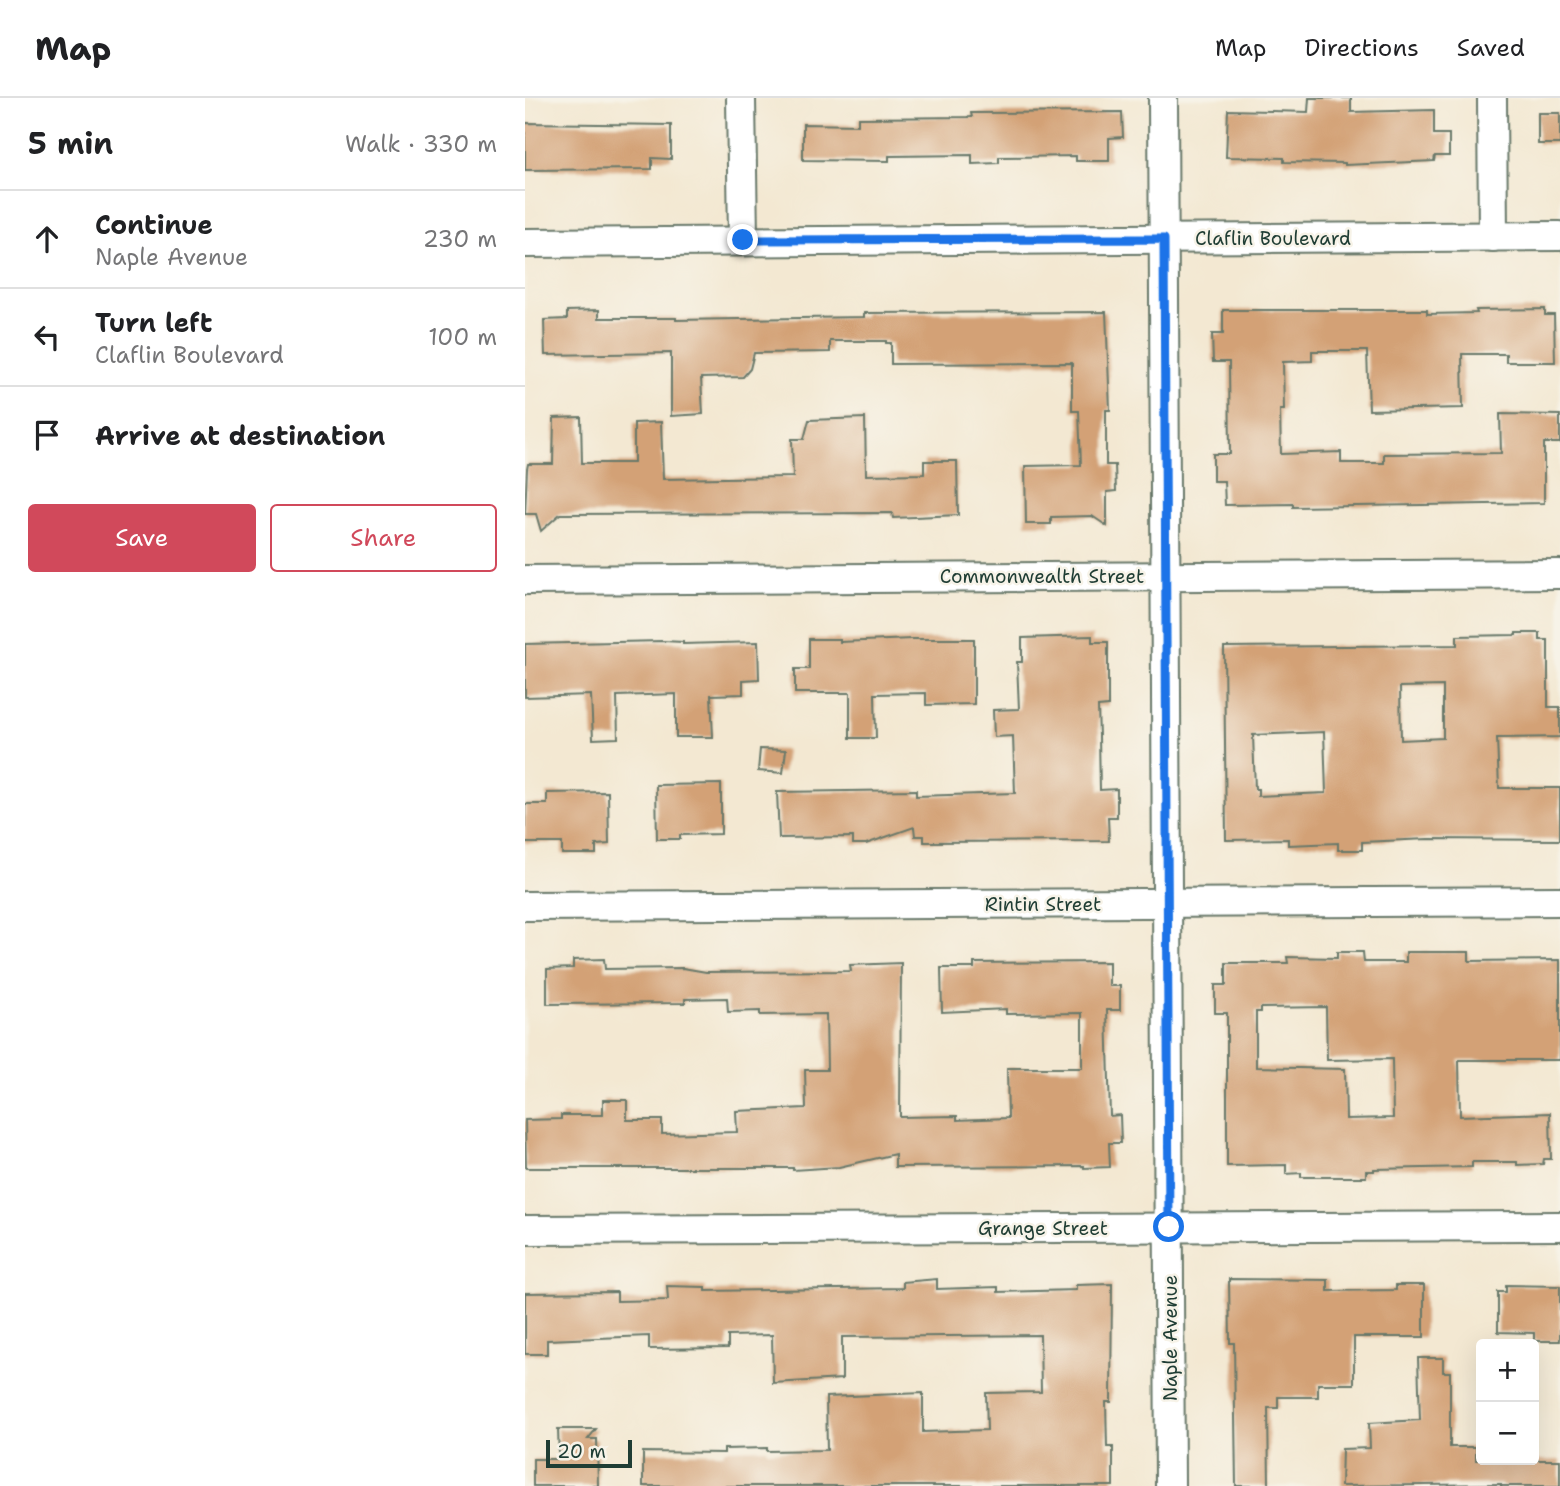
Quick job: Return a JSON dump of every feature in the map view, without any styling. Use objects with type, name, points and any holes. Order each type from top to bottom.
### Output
[{"type":"street","points":[[741,98],[743,240]]},
{"type":"street","name":"Naple Avenue","points":[[1163,98],[1170,1486]]},
{"type":"street","points":[[1492,98],[1493,237]]},
{"type":"street","name":"Claflin Boulevard","points":[[525,243],[1560,236]]},
{"type":"street","name":"Commonwealth Street","points":[[525,580],[1560,574]]},
{"type":"street","name":"Rintin Street","points":[[525,906],[1560,901]]},
{"type":"street","name":"Grange Street","points":[[525,1230],[1560,1226]]},
{"type":"building","points":[[1309,98],[1351,98],[1351,112],[1434,110],[1434,134],[1449,134],[1449,156],[1435,156],[1434,161],[1345,165],[1284,162],[1284,158],[1226,157],[1228,110],[1308,112]]},
{"type":"building","points":[[1122,112],[1123,137],[1109,138],[1109,161],[1076,161],[1076,156],[999,157],[999,163],[972,164],[972,155],[889,156],[889,161],[803,160],[803,124],[858,125],[858,118],[972,117],[971,113]]},
{"type":"building","points":[[1538,113],[1560,113],[1560,144],[1538,144]]},
{"type":"building","points":[[525,123],[671,125],[671,159],[652,158],[652,169],[525,170]]},
{"type":"building","points":[[1545,309],[1545,315],[1554,315],[1555,362],[1506,362],[1506,354],[1462,354],[1463,408],[1369,410],[1367,351],[1312,351],[1312,361],[1283,362],[1284,410],[1280,410],[1281,454],[1341,452],[1341,463],[1384,463],[1384,454],[1501,453],[1500,414],[1560,415],[1560,443],[1544,443],[1544,503],[1293,507],[1293,504],[1225,505],[1224,481],[1213,481],[1213,454],[1230,454],[1229,362],[1213,362],[1212,334],[1223,334],[1223,310],[1427,310],[1427,314]]},
{"type":"building","points":[[599,310],[599,318],[676,320],[864,317],[864,313],[1106,312],[1110,410],[1106,410],[1106,465],[1115,465],[1116,491],[1107,492],[1107,526],[1092,516],[1051,517],[1051,524],[1026,524],[1025,466],[1081,465],[1079,411],[1072,411],[1072,363],[891,364],[891,343],[886,341],[830,341],[830,352],[754,353],[750,369],[743,377],[701,378],[703,414],[671,416],[671,353],[545,355],[544,320],[567,319],[567,311]]},
{"type":"building","points":[[581,417],[582,463],[634,463],[634,423],[661,422],[663,479],[793,477],[792,439],[804,439],[809,420],[865,418],[866,475],[924,474],[924,461],[957,461],[958,515],[893,518],[892,513],[560,514],[541,531],[536,514],[525,514],[528,464],[553,464],[554,418]]},
{"type":"building","points":[[1540,633],[1540,640],[1548,640],[1548,707],[1560,707],[1560,737],[1497,738],[1499,788],[1560,788],[1560,840],[1428,839],[1362,842],[1362,850],[1338,850],[1338,843],[1288,845],[1288,839],[1226,840],[1224,647],[1457,645],[1457,636]],"holes":[[[1443,686],[1443,738],[1401,740],[1400,687]],[[1324,732],[1326,793],[1258,796],[1258,789],[1255,789],[1253,735]]]},
{"type":"building","points":[[1092,636],[1092,642],[1108,642],[1108,706],[1098,707],[1100,790],[1117,789],[1117,817],[1108,817],[1109,841],[924,842],[924,836],[915,836],[914,827],[866,844],[853,844],[853,837],[779,838],[777,792],[916,790],[916,796],[1015,793],[1013,736],[994,737],[993,710],[1019,709],[1017,662],[1022,662],[1022,638]]},
{"type":"building","points":[[809,639],[840,639],[840,642],[974,639],[974,704],[926,705],[926,693],[875,694],[876,738],[850,738],[850,693],[795,693],[795,669],[809,669]]},
{"type":"building","points":[[663,641],[683,644],[758,642],[759,679],[743,680],[743,694],[711,695],[713,737],[676,737],[676,694],[617,696],[618,738],[593,739],[591,695],[525,697],[525,644]]},
{"type":"building","points":[[760,749],[786,750],[783,773],[758,771]]},
{"type":"building","points":[[721,784],[721,834],[680,835],[680,839],[657,839],[656,785]]},
{"type":"building","points":[[608,792],[609,844],[596,845],[596,854],[562,854],[562,843],[525,843],[525,804],[547,804],[547,793]]},
{"type":"building","points":[[1337,952],[1363,952],[1364,962],[1406,962],[1406,952],[1469,952],[1469,961],[1560,960],[1560,1060],[1459,1060],[1460,1116],[1550,1113],[1551,1159],[1544,1159],[1543,1164],[1472,1162],[1472,1167],[1374,1169],[1366,1171],[1366,1177],[1301,1177],[1301,1173],[1286,1174],[1286,1165],[1227,1166],[1227,1013],[1215,1013],[1215,985],[1226,985],[1226,963],[1288,963],[1287,957],[1337,958]],"holes":[[[1326,1007],[1327,1060],[1392,1059],[1393,1118],[1346,1119],[1345,1069],[1256,1067],[1256,1012],[1261,1012],[1261,1008]]]},
{"type":"building","points":[[604,959],[605,969],[683,968],[706,972],[851,971],[850,965],[901,963],[900,1117],[957,1116],[957,1120],[1008,1118],[1007,1068],[1082,1068],[1082,1013],[1006,1014],[1006,1009],[942,1012],[941,968],[974,968],[974,963],[1109,962],[1109,986],[1120,986],[1120,1010],[1107,1010],[1110,1116],[1120,1115],[1121,1143],[1109,1143],[1110,1167],[895,1167],[895,1154],[839,1167],[793,1170],[526,1168],[525,1120],[561,1119],[561,1115],[603,1115],[603,1100],[627,1100],[627,1120],[662,1120],[662,1134],[737,1132],[736,1111],[806,1108],[805,1070],[827,1070],[826,1014],[760,1015],[760,1011],[728,1012],[727,998],[685,999],[685,1003],[547,1004],[547,969],[573,968],[573,960]]},
{"type":"building","points":[[937,1279],[937,1289],[998,1287],[998,1292],[1076,1290],[1076,1285],[1112,1284],[1111,1402],[1106,1402],[1107,1447],[1113,1447],[1113,1486],[643,1486],[643,1452],[724,1453],[724,1449],[767,1448],[767,1451],[827,1450],[826,1397],[923,1393],[923,1432],[987,1430],[986,1393],[1041,1392],[1040,1335],[842,1337],[842,1379],[773,1383],[772,1335],[728,1336],[728,1348],[649,1349],[649,1336],[547,1340],[547,1354],[525,1354],[525,1293],[617,1292],[617,1301],[668,1300],[667,1286],[705,1287],[705,1291],[903,1288],[903,1282]]},
{"type":"building","points":[[1229,1279],[1328,1280],[1328,1291],[1396,1290],[1396,1285],[1424,1285],[1424,1337],[1354,1337],[1354,1384],[1318,1384],[1318,1397],[1278,1397],[1278,1408],[1268,1408],[1269,1486],[1236,1486],[1234,1343],[1230,1343]]},
{"type":"building","points":[[1506,1285],[1560,1286],[1560,1341],[1539,1341],[1534,1339],[1534,1333],[1498,1332],[1498,1292],[1506,1292]]},
{"type":"building","points":[[1418,1358],[1443,1358],[1443,1372],[1450,1372],[1450,1447],[1476,1447],[1476,1465],[1539,1465],[1539,1460],[1560,1460],[1560,1486],[1341,1486],[1342,1449],[1370,1448],[1369,1423],[1420,1420]]},
{"type":"building","points":[[558,1429],[596,1429],[588,1439],[597,1439],[598,1486],[533,1486],[533,1459],[559,1459]]},
{"type":"route","points":[[743,240],[1164,239],[1169,1227]]}]
